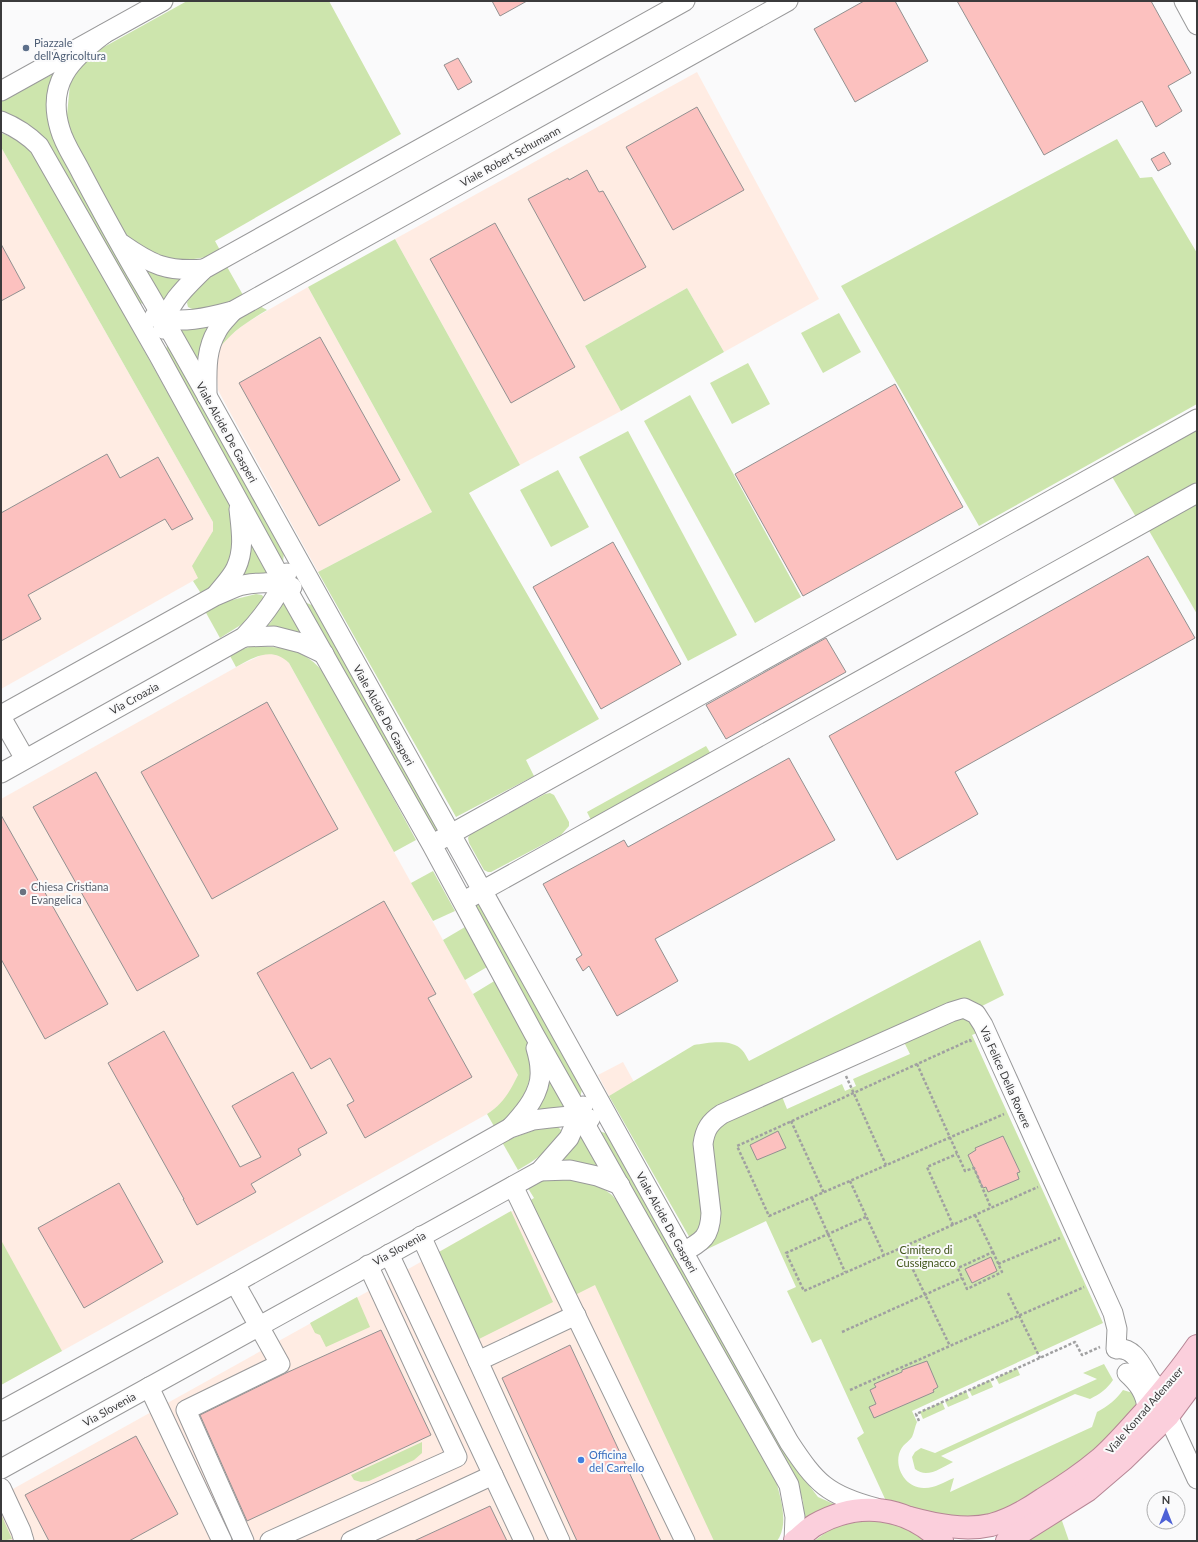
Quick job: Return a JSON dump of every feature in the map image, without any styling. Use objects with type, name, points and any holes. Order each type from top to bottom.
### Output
[{"type":"main road","name":"Viale Konrad Adenauer","points":[[910,1518],[934,1524],[974,1527],[991,1525],[1009,1519],[1066,1485],[1101,1458],[1148,1409],[1197,1346]]},
{"type":"main road","name":"Viale Konrad Adenauer","points":[[1007,1541],[1088,1490],[1123,1460],[1168,1416],[1197,1377]]},
{"type":"main road","points":[[795,1541],[814,1526],[837,1514],[863,1509],[889,1511],[910,1518],[930,1529],[942,1541]]},
{"type":"street","points":[[1,91],[163,1]]},
{"type":"street","points":[[159,356],[164,319],[174,300],[204,269],[685,1]]},
{"type":"street","name":"Viale Robert Schumann","points":[[129,306],[147,315],[164,319],[189,320],[210,317],[233,311],[788,1]]},
{"type":"street","points":[[1184,1],[1197,25]]},
{"type":"street","name":"Viale Alcide De Gasperi","points":[[104,34],[82,51],[69,64],[60,80],[56,114],[60,132],[119,242],[164,319],[321,600],[789,1442],[816,1480],[834,1494],[852,1502],[889,1511]]},
{"type":"street","name":"Viale Alcide De Gasperi","points":[[1,122],[12,125],[28,135],[39,146],[129,306],[159,356],[284,584],[432,845],[534,1034],[789,1485],[795,1517],[795,1541]]},
{"type":"street","points":[[119,242],[140,257],[167,268],[186,270],[204,269]]},
{"type":"street","name":"Viale Robert Schumann","points":[[207,397],[207,360],[210,344],[217,330],[233,311]]},
{"type":"street","points":[[432,845],[1197,419]]},
{"type":"street","points":[[463,902],[1197,493]]},
{"type":"street","points":[[215,596],[236,568],[241,554],[243,539],[238,500]]},
{"type":"street","name":"Via Croazia","points":[[1,773],[244,637],[259,621],[284,584],[293,551]]},
{"type":"street","points":[[25,760],[1,716],[215,596],[237,587],[254,584],[284,584],[321,600]]},
{"type":"street","name":"Via Croazia","points":[[244,637],[274,636],[301,643],[324,654]]},
{"type":"street","name":"Via Felice Della Rovere","points":[[683,1252],[704,1239],[709,1232],[711,1224],[712,1213],[703,1144],[704,1135],[712,1121],[722,1114],[951,1012],[964,1008],[976,1014],[983,1025],[1112,1313],[1117,1329],[1108,1348]]},
{"type":"street","points":[[510,1128],[532,1102],[538,1087],[540,1071],[534,1034]]},
{"type":"street","name":"Via Slovenia","points":[[1,1469],[540,1171],[569,1138],[580,1114],[590,1083]]},
{"type":"street","points":[[1,1411],[235,1283],[510,1128],[533,1120],[580,1114],[616,1130]]},
{"type":"street","name":"Via Slovenia","points":[[540,1171],[570,1170],[597,1176],[620,1185]]},
{"type":"street","points":[[513,1186],[685,1541]]},
{"type":"street","points":[[421,1236],[560,1541]]},
{"type":"street","points":[[389,1254],[524,1541]]},
{"type":"street","points":[[270,1541],[457,1457],[368,1265]]},
{"type":"street","points":[[235,1283],[280,1364],[186,1410],[244,1541]]},
{"type":"street","points":[[478,1361],[576,1315]]},
{"type":"street","points":[[1108,1348],[1125,1349],[1133,1354],[1152,1382],[1155,1385],[1164,1388]]},
{"type":"street","points":[[1126,1373],[1140,1385],[1145,1394],[1148,1409]]},
{"type":"street","points":[[149,1387],[216,1539]]},
{"type":"street","points":[[1168,1416],[1197,1479]]},
{"type":"street","points":[[352,1541],[493,1476]]},
{"type":"street","points":[[1,1488],[21,1531],[24,1541]]},
{"type":"path","points":[[973,1047],[970,1040],[737,1146],[769,1216],[1004,1114],[1000,1108]]},
{"type":"path","points":[[917,1064],[965,1171],[974,1168],[991,1208]]},
{"type":"path","points":[[849,1081],[886,1165]]},
{"type":"path","points":[[791,1121],[824,1192]]},
{"type":"path","points":[[953,1225],[927,1167],[957,1154]]},
{"type":"path","points":[[850,1181],[884,1255]]},
{"type":"path","points":[[866,1217],[786,1253],[804,1291],[1041,1186]]},
{"type":"path","points":[[812,1198],[845,1272]]},
{"type":"path","points":[[975,1215],[993,1252],[1002,1272],[967,1289],[958,1268],[993,1252]]},
{"type":"path","points":[[998,1264],[1064,1236]]},
{"type":"path","points":[[902,1247],[950,1346]]},
{"type":"path","points":[[842,1332],[962,1278]]},
{"type":"path","points":[[850,1390],[1086,1286]]},
{"type":"path","points":[[1008,1293],[1040,1358]]},
{"type":"path","points":[[919,1421],[916,1414],[1075,1342],[1082,1355],[1108,1348]]},
{"type":"shaded area","points":[[697,72],[819,299],[724,352],[687,288],[585,346],[621,411],[520,465],[395,239]]},
{"type":"shaded area","points":[[1,147],[213,522],[213,531],[198,578],[1,689]]},
{"type":"shaded area","points":[[308,287],[432,512],[318,572],[218,390],[217,377],[218,350],[227,338],[246,323]]},
{"type":"shaded area","points":[[264,654],[283,656],[289,663],[518,1075],[504,1101],[489,1113],[1,1385],[1,799],[240,665]]},
{"type":"shaded area","points":[[623,1062],[634,1082],[609,1096],[598,1075]]},
{"type":"shaded area","points":[[546,1194],[754,1541],[1,1541],[1,1505],[11,1490],[534,1199]]},
{"type":"green space","points":[[187,1],[329,1],[401,134],[215,241],[221,252],[197,259],[186,260],[164,257],[153,253],[132,240],[126,234],[120,226],[75,142],[69,128],[67,115],[70,84],[78,69],[95,52]]},
{"type":"green space","points":[[55,73],[49,97],[148,306],[138,302],[45,143],[1,115],[1,101]]},
{"type":"green space","points":[[1,133],[21,144],[38,160],[228,501],[233,530],[233,540],[229,560],[220,578],[202,595],[193,581],[198,578],[192,566],[213,531],[213,522],[1,147]]},
{"type":"green space","points":[[1117,139],[1140,178],[1152,177],[1197,253],[1197,404],[979,526],[841,286]]},
{"type":"green space","points":[[395,239],[520,465],[469,493],[599,719],[526,760],[534,776],[456,817],[318,572],[432,512],[308,287]]},
{"type":"green space","points":[[226,265],[243,295],[208,309],[201,310],[188,307],[187,303],[190,297],[198,287]]},
{"type":"green space","points":[[144,267],[185,277],[166,304]]},
{"type":"green space","points":[[687,288],[724,352],[621,411],[585,346]]},
{"type":"green space","points":[[256,304],[267,310],[234,332],[218,350],[221,341],[232,323]]},
{"type":"green space","points":[[839,313],[861,352],[823,373],[801,333]]},
{"type":"green space","points":[[213,325],[198,364],[178,327]]},
{"type":"green space","points":[[168,341],[284,551],[283,564],[165,355]]},
{"type":"green space","points":[[748,363],[770,404],[732,424],[710,383]]},
{"type":"green space","points":[[690,395],[801,597],[755,623],[644,421]]},
{"type":"green space","points":[[1197,430],[1197,482],[1136,517],[1111,475]]},
{"type":"green space","points":[[628,431],[737,635],[688,661],[579,457]]},
{"type":"green space","points":[[558,470],[589,527],[551,547],[520,490]]},
{"type":"green space","points":[[1197,502],[1197,614],[1148,529]]},
{"type":"green space","points":[[250,542],[272,580],[242,581],[242,574]]},
{"type":"green space","points":[[256,594],[262,595],[264,598],[247,621],[220,638],[205,611],[228,601]]},
{"type":"green space","points":[[283,601],[305,639],[263,630],[271,622]]},
{"type":"green space","points":[[302,601],[314,606],[440,830],[433,833]]},
{"type":"green space","points":[[252,646],[286,649],[296,652],[305,656],[321,670],[329,680],[416,840],[394,852],[289,663],[283,658],[270,654],[256,657],[236,667],[229,654]]},
{"type":"green space","points":[[706,746],[714,759],[594,826],[587,812]]},
{"type":"green space","points":[[550,793],[554,795],[569,822],[569,826],[561,835],[491,872],[484,870],[469,843],[468,838],[470,834],[545,794]]},
{"type":"green space","points":[[433,871],[455,911],[433,921],[411,883]]},
{"type":"green space","points":[[476,901],[479,901],[583,1085],[580,1098],[474,907]]},
{"type":"green space","points":[[465,927],[487,967],[465,980],[443,940]]},
{"type":"green space","points":[[980,940],[1004,995],[980,1007],[714,1108],[702,1120],[695,1135],[702,1198],[701,1222],[699,1231],[691,1240],[609,1096],[694,1045],[719,1042],[732,1044],[738,1046],[742,1050],[749,1061]]},
{"type":"green space","points":[[496,980],[526,1036],[531,1056],[530,1078],[522,1103],[509,1119],[495,1128],[487,1114],[506,1097],[518,1075],[473,994]]},
{"type":"green space","name":"Cimitero di Cussignacco","points":[[959,1017],[968,1019],[979,1032],[972,1035],[1103,1323],[912,1411],[917,1422],[912,1437],[903,1446],[899,1454],[898,1460],[901,1472],[908,1482],[925,1488],[932,1487],[954,1478],[950,1492],[1092,1427],[1097,1412],[1118,1397],[1123,1390],[1133,1393],[1142,1407],[1098,1452],[996,1518],[948,1521],[886,1501],[857,1438],[864,1433],[821,1339],[812,1343],[787,1291],[796,1287],[766,1221],[697,1254],[714,1134],[720,1126],[781,1094],[787,1109],[842,1084],[845,1091],[856,1086],[853,1079],[910,1054],[903,1040]]},
{"type":"green space","points":[[548,1072],[569,1111],[534,1113]]},
{"type":"green space","points":[[558,1127],[562,1134],[557,1140],[542,1154],[518,1170],[502,1142],[535,1130]]},
{"type":"green space","points":[[579,1129],[604,1172],[558,1162]]},
{"type":"green space","points":[[599,1131],[611,1135],[808,1484],[818,1497],[834,1504],[834,1507],[804,1524],[803,1501],[796,1483]]},
{"type":"green space","points":[[562,1176],[595,1183],[612,1195],[625,1211],[776,1481],[783,1512],[783,1527],[781,1535],[777,1541],[714,1541],[595,1285],[575,1295],[529,1201],[534,1198],[526,1185],[536,1180]]},
{"type":"green space","points":[[511,1211],[553,1302],[479,1339],[439,1252]]},
{"type":"green space","points":[[1,1240],[62,1351],[1,1385]]},
{"type":"green space","points":[[357,1297],[370,1327],[326,1347],[320,1335],[315,1333],[310,1323]]},
{"type":"green space","points":[[1104,1364],[1113,1380],[1106,1389],[1094,1397],[1090,1399],[1075,1394],[941,1456],[953,1462],[934,1472],[924,1473],[915,1469],[912,1457],[915,1452],[921,1448],[935,1453],[1097,1379],[1083,1373]]},
{"type":"green space","points":[[1017,1368],[1020,1375],[999,1384],[996,1378]]},
{"type":"green space","points":[[990,1380],[993,1387],[972,1396],[969,1390]]},
{"type":"green space","points":[[966,1391],[969,1398],[948,1407],[945,1401]]},
{"type":"green space","points":[[942,1402],[945,1409],[923,1419],[920,1412]]},
{"type":"green space","points":[[422,1442],[422,1453],[414,1460],[369,1481],[361,1482],[354,1480],[351,1475]]},
{"type":"green space","points":[[1,1514],[12,1539],[1,1541]]},
{"type":"green space","points":[[1061,1518],[1069,1541],[1023,1541]]},
{"type":"green space","points":[[858,1520],[885,1520],[911,1528],[930,1541],[814,1541],[832,1528]]},
{"type":"building","points":[[492,1],[527,1],[500,16]]},
{"type":"building","points":[[864,1],[895,1],[928,61],[855,102],[814,29]]},
{"type":"building","points":[[957,1],[1151,1],[1191,73],[1168,86],[1182,111],[1156,127],[1142,101],[1044,155]]},
{"type":"building","points":[[458,58],[472,82],[458,90],[444,65]]},
{"type":"building","points":[[697,107],[744,190],[673,230],[626,147]]},
{"type":"building","points":[[1164,152],[1171,164],[1158,171],[1151,159]]},
{"type":"building","points":[[587,170],[599,192],[603,191],[646,267],[584,301],[528,199],[568,178],[569,180]]},
{"type":"building","points":[[495,223],[575,367],[511,403],[430,259]]},
{"type":"building","points":[[1,244],[25,288],[1,301]]},
{"type":"building","points":[[320,337],[400,480],[319,526],[239,383]]},
{"type":"building","points":[[895,384],[963,507],[803,596],[735,474]]},
{"type":"building","points":[[107,454],[120,478],[158,457],[193,519],[172,530],[165,519],[28,595],[41,619],[1,641],[1,513]]},
{"type":"building","points":[[613,542],[681,664],[601,709],[533,587]]},
{"type":"building","points":[[1148,556],[1195,638],[955,772],[978,814],[897,860],[829,736]]},
{"type":"building","points":[[826,638],[846,672],[726,739],[706,705]]},
{"type":"building","points":[[267,702],[338,829],[212,899],[141,772]]},
{"type":"building","points":[[789,758],[835,840],[655,939],[678,981],[617,1016],[589,966],[583,971],[576,959],[582,955],[543,884],[624,840],[628,847]]},
{"type":"building","points":[[96,772],[199,956],[137,991],[33,807]]},
{"type":"building","name":"Chiesa Cristiana Evangelica","points":[[1,815],[108,1004],[45,1039],[1,959]]},
{"type":"building","points":[[384,901],[436,994],[428,998],[472,1077],[365,1138],[347,1105],[354,1101],[330,1058],[311,1069],[257,973]]},
{"type":"building","points":[[164,1031],[240,1167],[261,1157],[232,1106],[293,1072],[327,1133],[298,1149],[301,1155],[251,1184],[256,1192],[197,1225],[108,1063]]},
{"type":"building","points":[[778,1131],[786,1148],[757,1160],[750,1145]]},
{"type":"building","points":[[1003,1136],[1020,1172],[1017,1173],[1019,1179],[988,1192],[986,1187],[983,1188],[968,1155],[976,1150],[975,1148]]},
{"type":"building","points":[[119,1183],[163,1262],[84,1308],[38,1228]]},
{"type":"building","points":[[991,1257],[997,1271],[972,1283],[965,1269]]},
{"type":"building","points":[[381,1330],[431,1435],[247,1521],[200,1415],[286,1373]]},
{"type":"building","name":"Officina del Carrello","points":[[570,1345],[661,1541],[577,1541],[502,1378]]},
{"type":"building","points":[[927,1361],[938,1387],[933,1390],[934,1392],[874,1418],[869,1407],[876,1404],[870,1390],[876,1387],[874,1384],[902,1372],[902,1370]]},
{"type":"building","points":[[136,1436],[178,1514],[129,1541],[49,1541],[25,1495]]},
{"type":"building","points":[[490,1506],[507,1541],[414,1541]]},
{"type":"place","name":"Piazzale dell'Agricoltura","points":[[26,48]]},
{"type":"place","name":"Chiesa Cristiana Evangelica","points":[[23,892]]},
{"type":"place","name":"Officina del Carrello","points":[[581,1460]]}]
